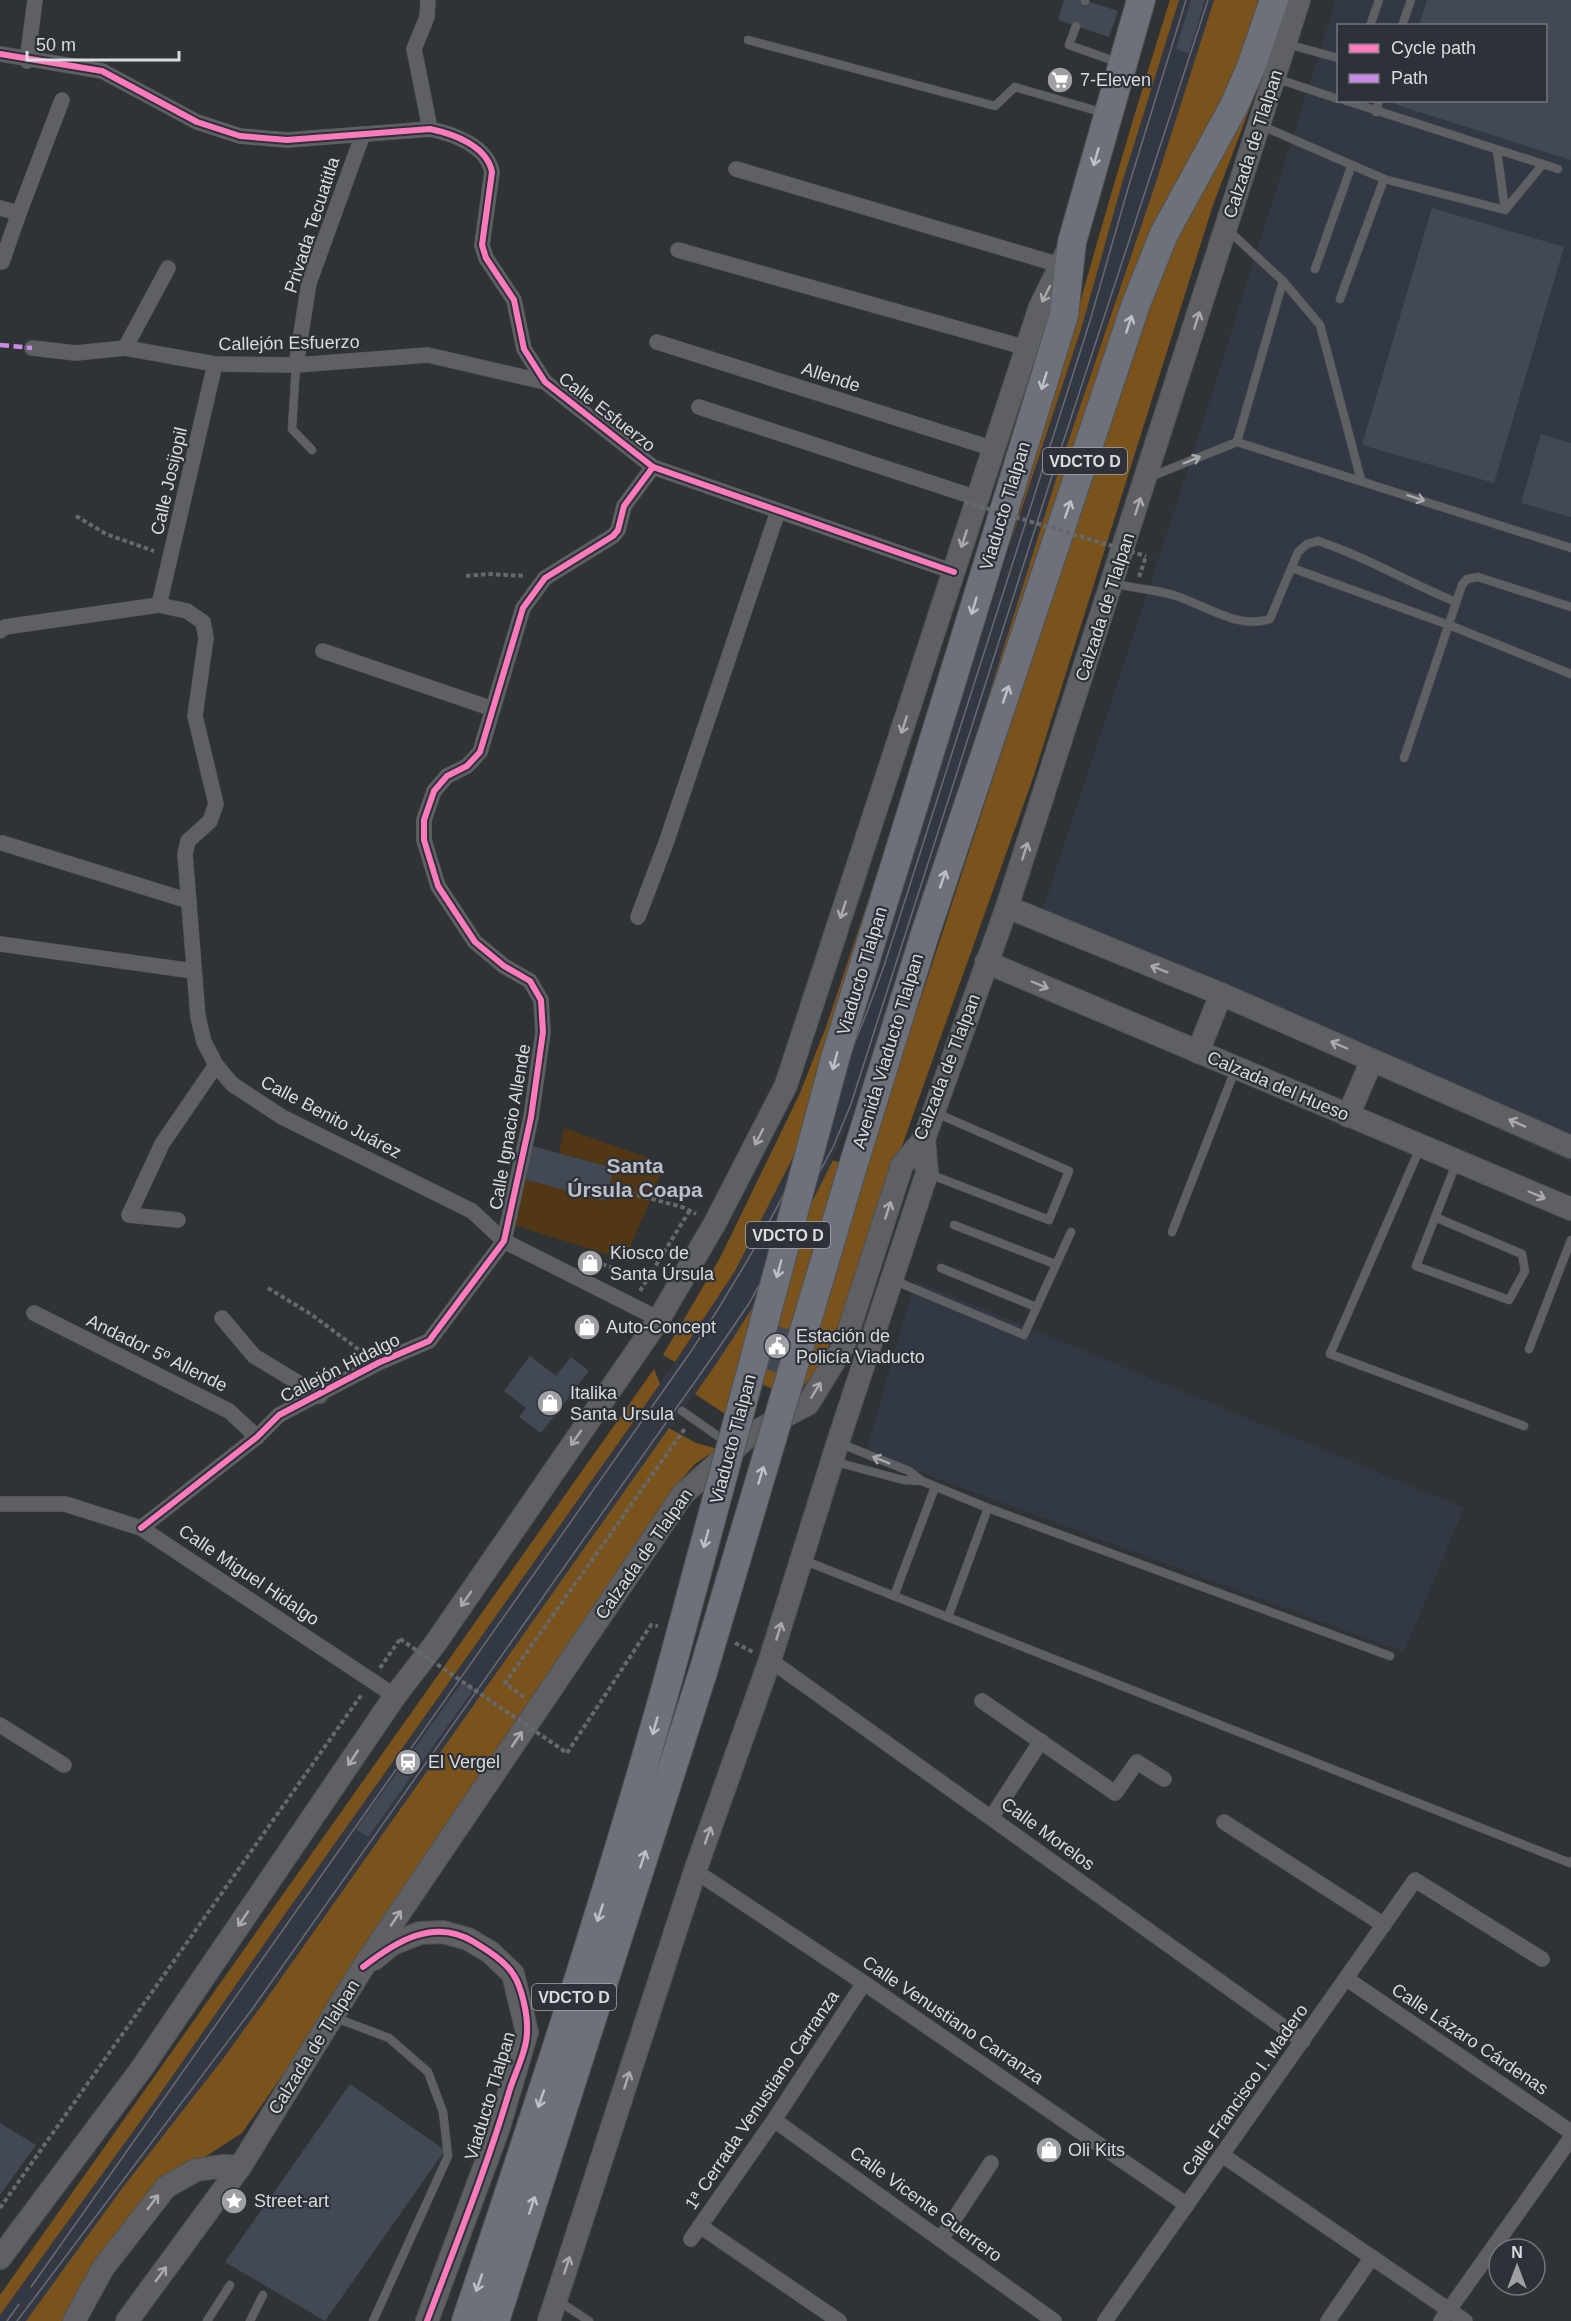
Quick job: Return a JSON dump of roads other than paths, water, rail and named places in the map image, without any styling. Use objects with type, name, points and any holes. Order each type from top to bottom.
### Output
[{"type":"highway","points":[[1066,253],[1142,0]]},
{"type":"highway","name":"Avenida Viaducto Tlalpan","points":[[852,1169],[925,934],[1139,295],[1174,214],[1234,106],[1251,67],[1274,0]]},
{"type":"highway","name":"Viaducto Tlalpan","points":[[466,2321],[550,2073],[622,1845],[836,1055],[1064,315],[1066,253]]},
{"type":"highway","name":"Viaducto Tlalpan","points":[[495,2321],[703,1672],[852,1169]]},
{"type":"main road","name":"Calzada de Tlalpan","points":[[127,2321],[240,2167],[363,1967],[683,1494],[751,1434],[808,1404],[844,1345],[902,1165],[924,1139],[1007,906],[1113,583],[1299,0]]},
{"type":"main road","points":[[0,2258],[142,2068],[395,1696],[435,1644],[658,1319],[715,1223],[786,1085],[954,572],[971,500],[994,449],[1040,307],[1066,253]]},
{"type":"main road","points":[[1007,906],[1221,994],[1571,1147]]},
{"type":"main road","name":"Calzada del Hueso","points":[[986,962],[1571,1209]]},
{"type":"main road","points":[[1198,1052],[1221,994]]},
{"type":"main road","points":[[1348,1116],[1372,1060]]},
{"type":"main road","points":[[552,2310],[695,1871],[770,1660],[835,1452],[927,1173],[924,1139]]},
{"type":"main road","name":"Viaducto Tlalpan","points":[[363,1967],[392,1944],[420,1933],[443,1932],[468,1939],[490,1952],[513,1974],[521,1998],[527,2032],[498,2130],[427,2321]]},
{"type":"main road","points":[[74,2321],[103,2268],[166,2187],[196,2170],[224,2166],[240,2167]]},
{"type":"street","points":[[27,61],[35,0]]},
{"type":"street","points":[[428,0],[427,17],[414,49],[430,129]]},
{"type":"street","name":"Calle Esfuerzo","points":[[0,54],[27,61],[102,71],[197,122],[240,136],[287,140],[430,129],[445,132],[466,142],[482,152],[490,161],[492,172],[482,245],[486,258],[514,300],[524,349],[545,382],[653,467],[954,572]]},
{"type":"street","points":[[2,262],[62,100]]},
{"type":"street","name":"Privada Tecuatitla","points":[[296,365],[309,283],[363,134]]},
{"type":"street","points":[[736,169],[1066,253]]},
{"type":"street","points":[[0,207],[19,213]]},
{"type":"street","points":[[678,250],[1027,348]]},
{"type":"street","points":[[125,348],[168,268]]},
{"type":"street","name":"Allende","points":[[657,342],[994,449]]},
{"type":"street","name":"Callejón Esfuerzo","points":[[32,348],[76,353],[125,348],[215,364],[296,365],[428,355],[545,382]]},
{"type":"street","name":"Calle Josijopil","points":[[159,606],[172,558],[215,364]]},
{"type":"street","points":[[699,407],[971,500]]},
{"type":"street","name":"Calle Ignacio Allende","points":[[504,1241],[531,1117],[543,1032],[541,1000],[530,981],[504,966],[475,942],[438,886],[424,840],[424,820],[434,791],[447,776],[467,766],[480,752],[523,608],[544,578],[613,536],[618,530],[624,506],[653,467]]},
{"type":"street","points":[[638,916],[666,843],[778,512]]},
{"type":"street","name":"Calle Benito Juárez","points":[[0,631],[5,627],[159,606],[187,610],[202,622],[206,638],[195,716],[216,804],[210,820],[188,841],[185,854],[198,1017],[204,1042],[216,1065],[232,1084],[282,1117],[472,1211],[504,1241],[658,1319]]},
{"type":"street","points":[[322,651],[493,708]]},
{"type":"street","points":[[2,843],[189,901]]},
{"type":"street","points":[[0,944],[193,971]]},
{"type":"street","points":[[178,1220],[129,1215],[162,1144],[216,1065]]},
{"type":"street","name":"Callejón Hidalgo","points":[[141,1528],[257,1437],[279,1415],[378,1363],[429,1341],[504,1241]]},
{"type":"street","name":"Andador 5º Allende","points":[[34,1313],[229,1411],[257,1437]]},
{"type":"street","points":[[222,1318],[254,1356],[320,1395]]},
{"type":"street","name":"Calle Miguel Hidalgo","points":[[0,1503],[65,1504],[141,1528],[169,1544],[395,1696]]},
{"type":"street","name":"Calle Morelos","points":[[770,1660],[1303,2041]]},
{"type":"street","points":[[982,1701],[1115,1792],[1137,1762],[1164,1779]]},
{"type":"street","points":[[0,1725],[64,1766]]},
{"type":"street","points":[[991,1818],[1041,1741]]},
{"type":"street","points":[[1224,1822],[1384,1925]]},
{"type":"street","name":"Calle Venustiano Carranza","points":[[695,1871],[864,1983],[1187,2205]]},
{"type":"street","name":"Calle Francisco I. Madero","points":[[1105,2321],[1415,1881],[1542,1959]]},
{"type":"street","name":"Calle Lázaro Cárdenas","points":[[1347,1979],[1571,2132]]},
{"type":"street","name":"1ª Cerrada Venustiano Carranza","points":[[691,2239],[774,2120],[864,1983]]},
{"type":"street","name":"Calle Vicente Guerrero","points":[[774,2120],[1054,2321]]},
{"type":"street","points":[[1445,2316],[1571,2138]]},
{"type":"street","points":[[1222,2156],[1372,2258],[1445,2316],[1465,2321]]},
{"type":"street","points":[[942,2239],[991,2163]]},
{"type":"street","points":[[700,2226],[839,2321]]},
{"type":"street","points":[[1328,2321],[1372,2258]]},
{"type":"lane","points":[[1371,24],[1379,0]]},
{"type":"lane","points":[[1403,24],[1411,0]]},
{"type":"lane","points":[[1076,26],[1070,45],[1122,64]]},
{"type":"lane","points":[[748,40],[994,106],[1016,87],[1108,114]]},
{"type":"lane","points":[[1286,43],[1337,58]]},
{"type":"lane","points":[[1274,77],[1337,99]]},
{"type":"lane","points":[[1349,102],[1558,169]]},
{"type":"lane","points":[[1376,112],[1378,102]]},
{"type":"lane","points":[[1259,124],[1351,167],[1384,179],[1505,210]]},
{"type":"lane","points":[[1497,150],[1505,210]]},
{"type":"lane","points":[[1505,210],[1543,164]]},
{"type":"lane","points":[[1315,269],[1351,167]]},
{"type":"lane","points":[[1340,299],[1384,179]]},
{"type":"lane","points":[[1226,228],[1282,281],[1320,325],[1361,480]]},
{"type":"lane","points":[[1237,442],[1282,281]]},
{"type":"lane","points":[[296,365],[292,429],[312,450]]},
{"type":"lane","points":[[1146,478],[1237,442],[1571,548]]},
{"type":"lane","points":[[1113,583],[1136,590],[1171,594],[1235,619],[1260,622],[1269,619],[1298,552],[1307,544],[1318,541],[1392,570],[1413,585],[1456,602]]},
{"type":"lane","points":[[1292,568],[1449,625],[1571,674]]},
{"type":"lane","points":[[1404,758],[1456,602],[1467,579],[1478,577],[1571,607]]},
{"type":"lane","points":[[1172,1232],[1236,1068]]},
{"type":"lane","points":[[927,1173],[1049,1220],[1069,1171],[934,1113]]},
{"type":"lane","points":[[1421,1146],[1330,1354],[1524,1426]]},
{"type":"lane","points":[[1437,1218],[1522,1254],[1524,1271],[1509,1300],[1416,1266],[1437,1218],[1457,1161]]},
{"type":"lane","points":[[954,1225],[1056,1264]]},
{"type":"lane","points":[[892,1279],[1024,1335],[1071,1232]]},
{"type":"lane","points":[[1529,1349],[1571,1240]]},
{"type":"lane","points":[[941,1268],[1036,1307]]},
{"type":"lane","points":[[682,1411],[735,1448]]},
{"type":"lane","points":[[835,1452],[903,1480],[922,1481]]},
{"type":"lane","points":[[835,1452],[909,1471],[922,1481],[988,1508],[1390,1656]]},
{"type":"lane","points":[[894,1596],[935,1487]]},
{"type":"lane","points":[[948,1617],[988,1508]]},
{"type":"lane","points":[[801,1559],[1570,1863],[1571,1861]]},
{"type":"lane","points":[[332,2017],[389,2038],[428,2073],[443,2112],[448,2156],[373,2321]]},
{"type":"lane","points":[[207,2321],[230,2285]]},
{"type":"lane","points":[[250,2321],[264,2295]]},
{"type":"lane","points":[[552,2310],[589,2321]]},
{"type":"tram line","points":[[31,2287],[692,1350],[748,1259],[799,1164],[845,1066],[884,966],[1090,321],[1186,0]]},
{"type":"tram line","points":[[17,2321],[253,2008],[718,1349],[750,1302],[833,1147],[851,1104],[1050,482],[1208,0]]},
{"type":"tram line","points":[[7,2321],[19,2304]]},
{"type":"place","name":"7-Eleven","points":[[1060,80]]},
{"type":"place","name":"Kiosco de Santa Úrsula","points":[[590,1263]]},
{"type":"place","name":"Auto-Concept","points":[[587,1327]]},
{"type":"place","name":"Estación de Policía Viaducto","points":[[777,1346]]},
{"type":"place","name":"Italika Santa Ursula","points":[[550,1403]]},
{"type":"place","name":"El Vergel","points":[[408,1762]]},
{"type":"place","name":"Oli Kits","points":[[1049,2150]]},
{"type":"place","name":"Street-art","points":[[234,2201]]},
{"type":"district","name":"Santa Úrsula Coapa","points":[[635,1177]]}]
